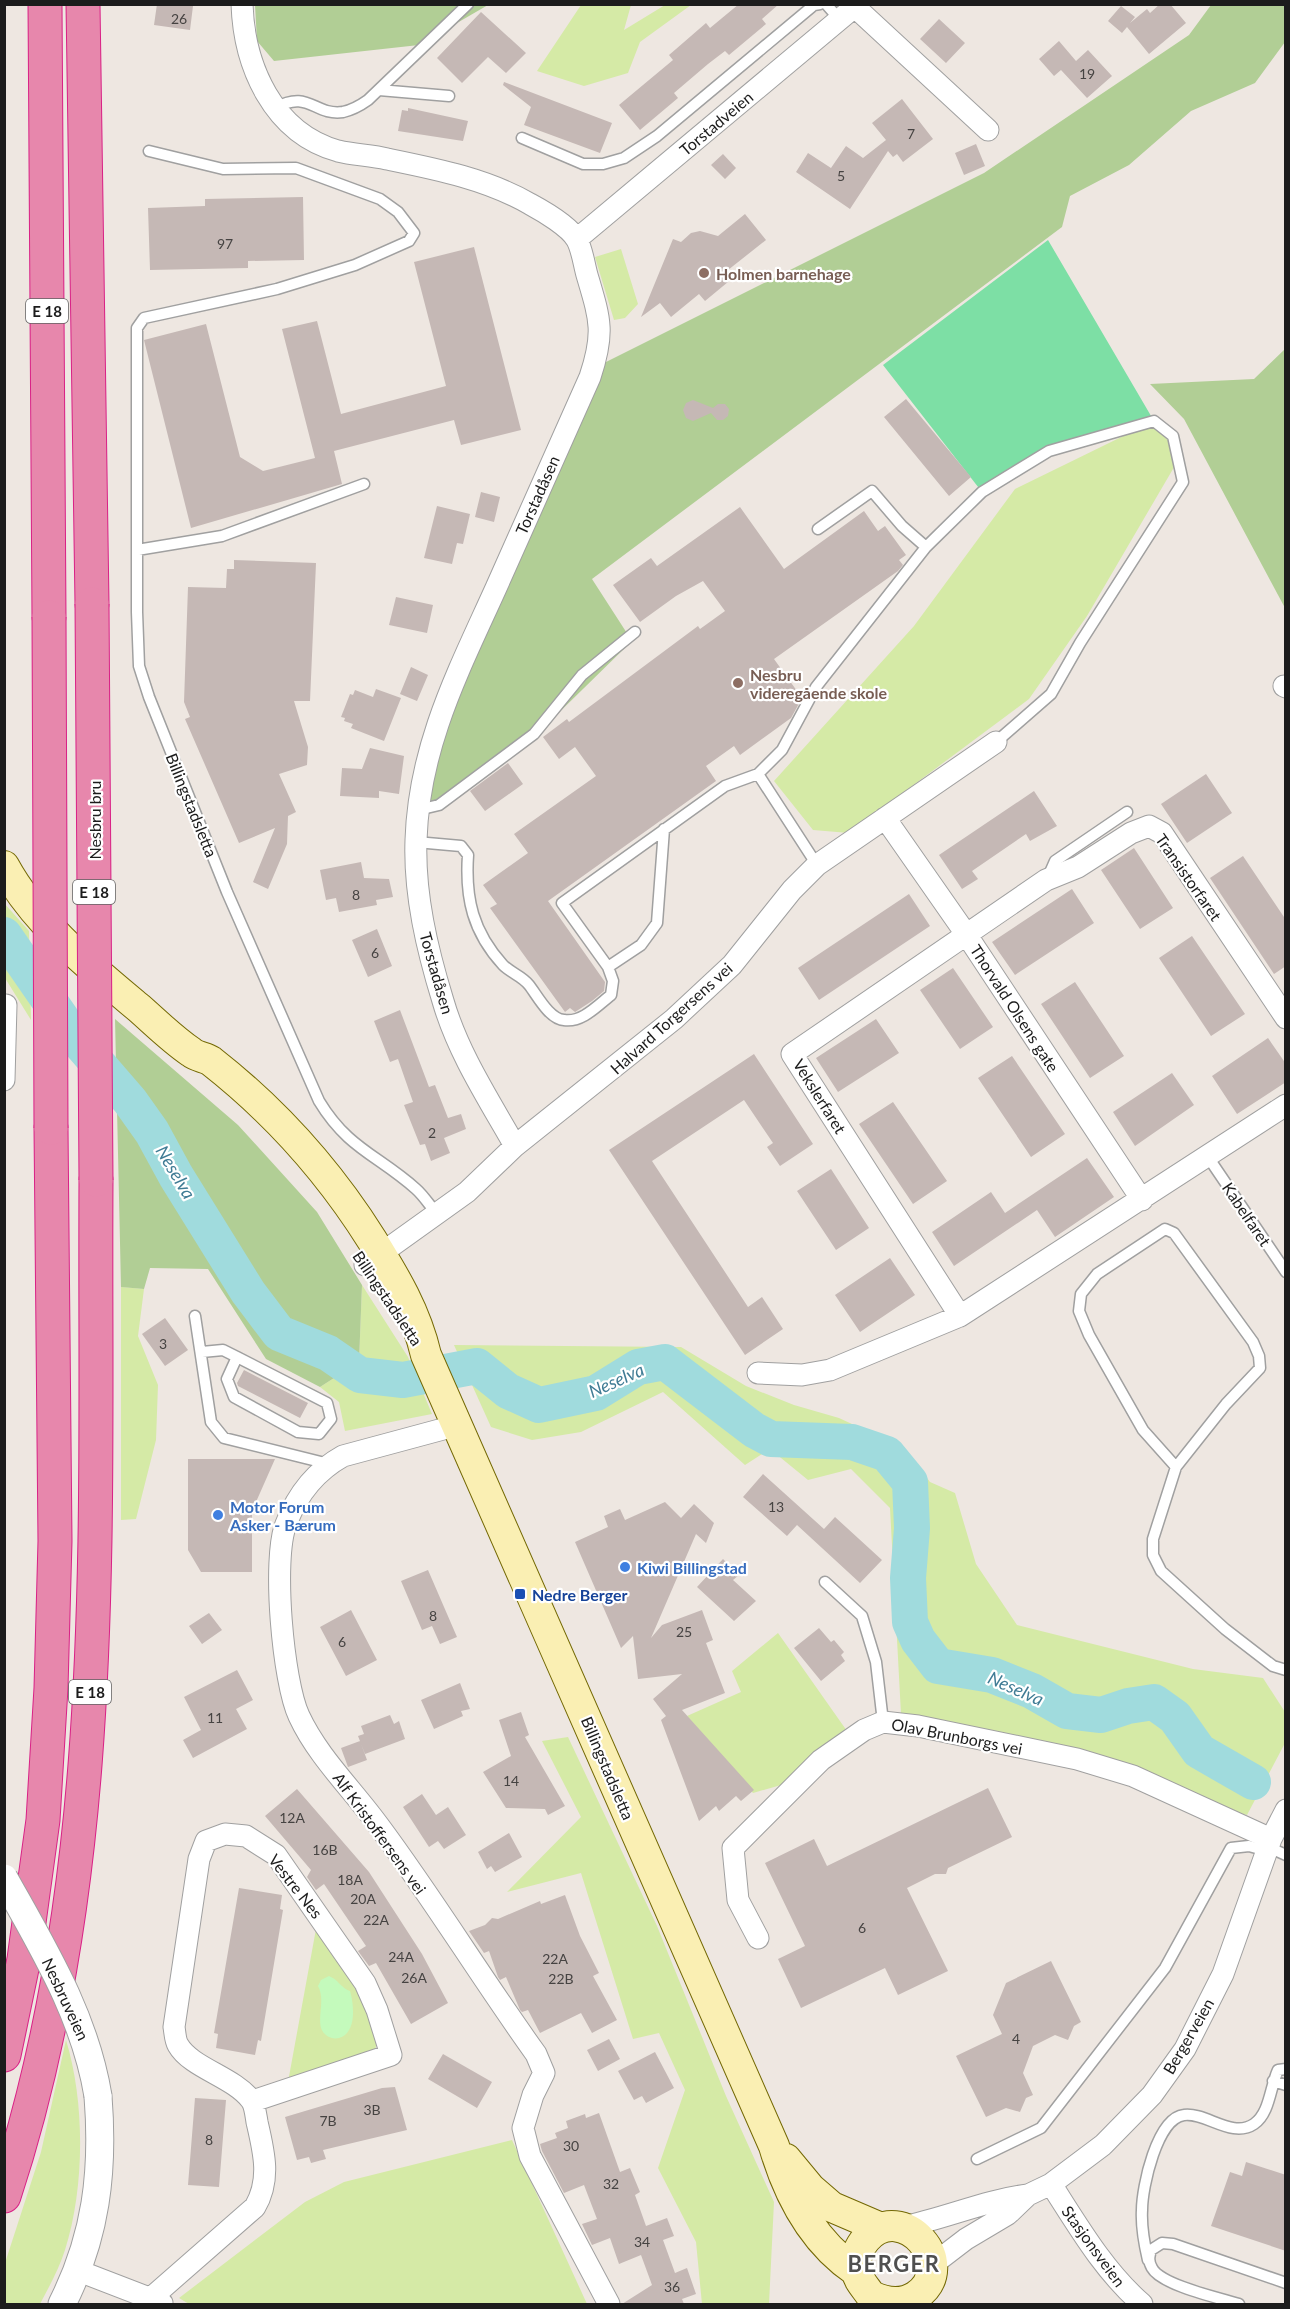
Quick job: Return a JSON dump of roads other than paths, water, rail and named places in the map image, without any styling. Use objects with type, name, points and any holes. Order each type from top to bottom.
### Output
[{"type":"highway","name":"E 18","points":[[4,2055],[24,1959],[43,1820],[51,1688],[55,1541],[45,4]]},
{"type":"highway","name":"Nesbru bru","points":[[4,2196],[38,2076],[62,1962],[80,1824],[90,1692],[94,1540],[96,1180],[92,604],[84,4]]},
{"type":"main road","name":"Billingstadsletta","points":[[4,866],[25,899],[64,941],[193,1054],[199,1068],[264,1130],[374,1260],[426,1355],[458,1425],[774,2146],[783,2177],[795,2201],[836,2257],[856,2271]]},
{"type":"main road","name":"Billingstadsletta","points":[[774,2146],[810,2188],[832,2207],[892,2228]]},
{"type":"main road","points":[[892,2228],[923,2239],[929,2249],[926,2286],[906,2301],[894,2303],[874,2300],[861,2285],[856,2271],[856,2257],[861,2245],[870,2235],[892,2228]]},
{"type":"street","points":[[227,4],[243,29]]},
{"type":"street","points":[[242,4],[243,29],[260,86],[275,108],[309,136],[337,150],[464,176],[510,192],[547,213],[577,239]]},
{"type":"street","name":"Torstadveien","points":[[577,239],[845,9],[988,130]]},
{"type":"street","name":"Torstadåsen","points":[[515,1146],[461,1048],[443,1002],[423,923],[416,842],[418,810],[425,764],[449,688],[590,376],[600,345],[598,313],[577,239]]},
{"type":"street","name":"Halvard Torgersens vei","points":[[374,1260],[467,1192],[515,1146],[674,1019],[732,965],[792,890],[817,866],[996,742]]},
{"type":"street","name":"Thorvald Olsens gate","points":[[885,818],[966,934],[1142,1200]]},
{"type":"street","name":"Transistorfaret","points":[[966,934],[1046,880],[1078,867],[1131,833],[1149,826],[1162,833],[1286,1018]]},
{"type":"street","name":"Vekslerfaret","points":[[960,1316],[792,1054],[966,934]]},
{"type":"street","points":[[4,1080],[6,1005]]},
{"type":"street","points":[[758,1373],[802,1375],[830,1370],[960,1316],[1286,1105]]},
{"type":"street","name":"Alf Kristoffersens vei","points":[[458,1425],[361,1450],[329,1464],[309,1484],[285,1526],[281,1558],[286,1670],[299,1717],[331,1767],[380,1827],[536,2054],[544,2073],[532,2095],[523,2128],[530,2156],[609,2304]]},
{"type":"street","name":"Olav Brunborgs vei","points":[[758,1938],[738,1900],[733,1848],[822,1760],[864,1730],[883,1722],[918,1726],[1088,1763],[1133,1776],[1276,1838]]},
{"type":"street","name":"Vestre Nes","points":[[225,1834],[246,1836],[276,1855],[365,1983],[377,2010],[391,2055],[252,2101],[226,2079],[186,2054],[177,2044],[174,2027],[199,1859],[206,1841],[225,1834]]},
{"type":"street","name":"Bergerveien","points":[[926,2286],[966,2239],[1008,2214],[1028,2195],[1051,2184],[1103,2145],[1152,2095],[1185,2049],[1223,1974],[1276,1838]]},
{"type":"street","name":"Nesbruveien","points":[[4,1878],[78,2018],[90,2055],[98,2096],[100,2168],[87,2246],[79,2271],[62,2304]]},
{"type":"street","points":[[79,2271],[158,2301],[242,2220],[261,2196],[266,2178],[264,2151],[252,2101]]},
{"type":"street","name":"Stasjonsveien","points":[[1051,2184],[1101,2259],[1123,2288],[1142,2304]]},
{"type":"street","name":"Bergerveien","points":[[892,2228],[955,2215],[999,2198],[1028,2195]]},
{"type":"lane","points":[[275,108],[287,102],[303,100],[326,110],[342,112],[369,100],[468,4]]},
{"type":"lane","points":[[522,138],[583,164],[603,164],[624,158],[648,144],[814,5],[820,4]]},
{"type":"lane","points":[[379,90],[449,96]]},
{"type":"lane","name":"Billingstadsletta","points":[[148,151],[223,169],[296,168],[380,199],[398,212],[414,233],[409,242],[355,265],[278,289],[144,318],[137,328],[139,666],[149,697],[227,892],[319,1101],[332,1122],[350,1141],[416,1189],[437,1214]]},
{"type":"lane","points":[[416,842],[461,846],[468,855],[466,886],[472,913],[486,944],[505,967],[525,980],[555,1018],[565,1021],[582,1017],[611,995],[613,981],[608,967],[562,903],[725,786],[758,774],[782,750],[816,687],[926,547],[982,492],[1049,451],[1154,421],[1173,436],[1183,482],[1080,643],[1052,694],[996,742]]},
{"type":"lane","points":[[137,550],[222,536],[364,484]]},
{"type":"lane","points":[[818,528],[872,491],[902,526],[926,547]]},
{"type":"lane","points":[[418,810],[439,805],[534,734],[582,675],[635,632]]},
{"type":"lane","points":[[758,774],[817,866]]},
{"type":"lane","points":[[1046,880],[1055,861],[1127,812]]},
{"type":"lane","points":[[608,967],[641,945],[657,923],[664,829]]},
{"type":"lane","name":"Kabelfaret","points":[[1208,1157],[1286,1272]]},
{"type":"lane","points":[[1176,1467],[1143,1430],[1089,1335],[1079,1311],[1081,1294],[1097,1274],[1165,1229],[1174,1233],[1253,1342],[1259,1356],[1260,1368],[1226,1404],[1176,1467],[1153,1539],[1153,1555],[1161,1571],[1225,1629],[1273,1666],[1286,1670]]},
{"type":"lane","points":[[195,1316],[211,1422],[224,1438],[329,1464]]},
{"type":"lane","points":[[202,1353],[223,1350],[237,1357],[327,1402],[331,1419],[319,1434],[298,1432],[234,1397],[227,1379],[237,1357]]},
{"type":"lane","points":[[825,1582],[862,1616],[876,1662],[883,1722]]},
{"type":"lane","points":[[977,2159],[1041,2128],[1165,1968],[1231,1848],[1276,1838]]},
{"type":"lane","points":[[1239,2304],[1165,2279],[1153,2270],[1148,2260],[1143,2237],[1142,2209],[1146,2179],[1162,2132],[1174,2117],[1186,2114],[1237,2128],[1253,2125],[1263,2114],[1278,2070],[1286,2069]]},
{"type":"lane","points":[[1273,2081],[1286,2085]]},
{"type":"lane","points":[[1148,2260],[1151,2250],[1162,2243],[1173,2244],[1286,2283]]},
{"type":"waterway","name":"Neselva","points":[[4,935],[73,1035],[130,1101],[152,1132],[176,1176],[248,1292],[279,1333],[328,1353],[360,1375],[403,1380],[477,1366],[508,1391],[539,1405],[596,1393],[638,1367],[665,1362],[754,1430],[771,1439],[852,1442],[887,1454],[910,1482],[912,1528],[908,1578],[910,1622],[918,1640],[938,1666],[992,1675],[1032,1691],[1067,1711],[1101,1715],[1128,1706],[1154,1702],[1175,1717],[1199,1751],[1253,1782]]},
{"type":"place","name":"Holmen barnehage","points":[[704,273]]},
{"type":"place","name":"Nesbru videregående skole","points":[[738,683]]},
{"type":"place","name":"Motor Forum Asker - Bærum","points":[[218,1515]]},
{"type":"place","name":"Kiwi Billingstad","points":[[625,1567]]},
{"type":"place","name":"Nedre Berger","points":[[520,1594]]},
{"type":"district","name":"BERGER","points":[[894,2263]]}]
